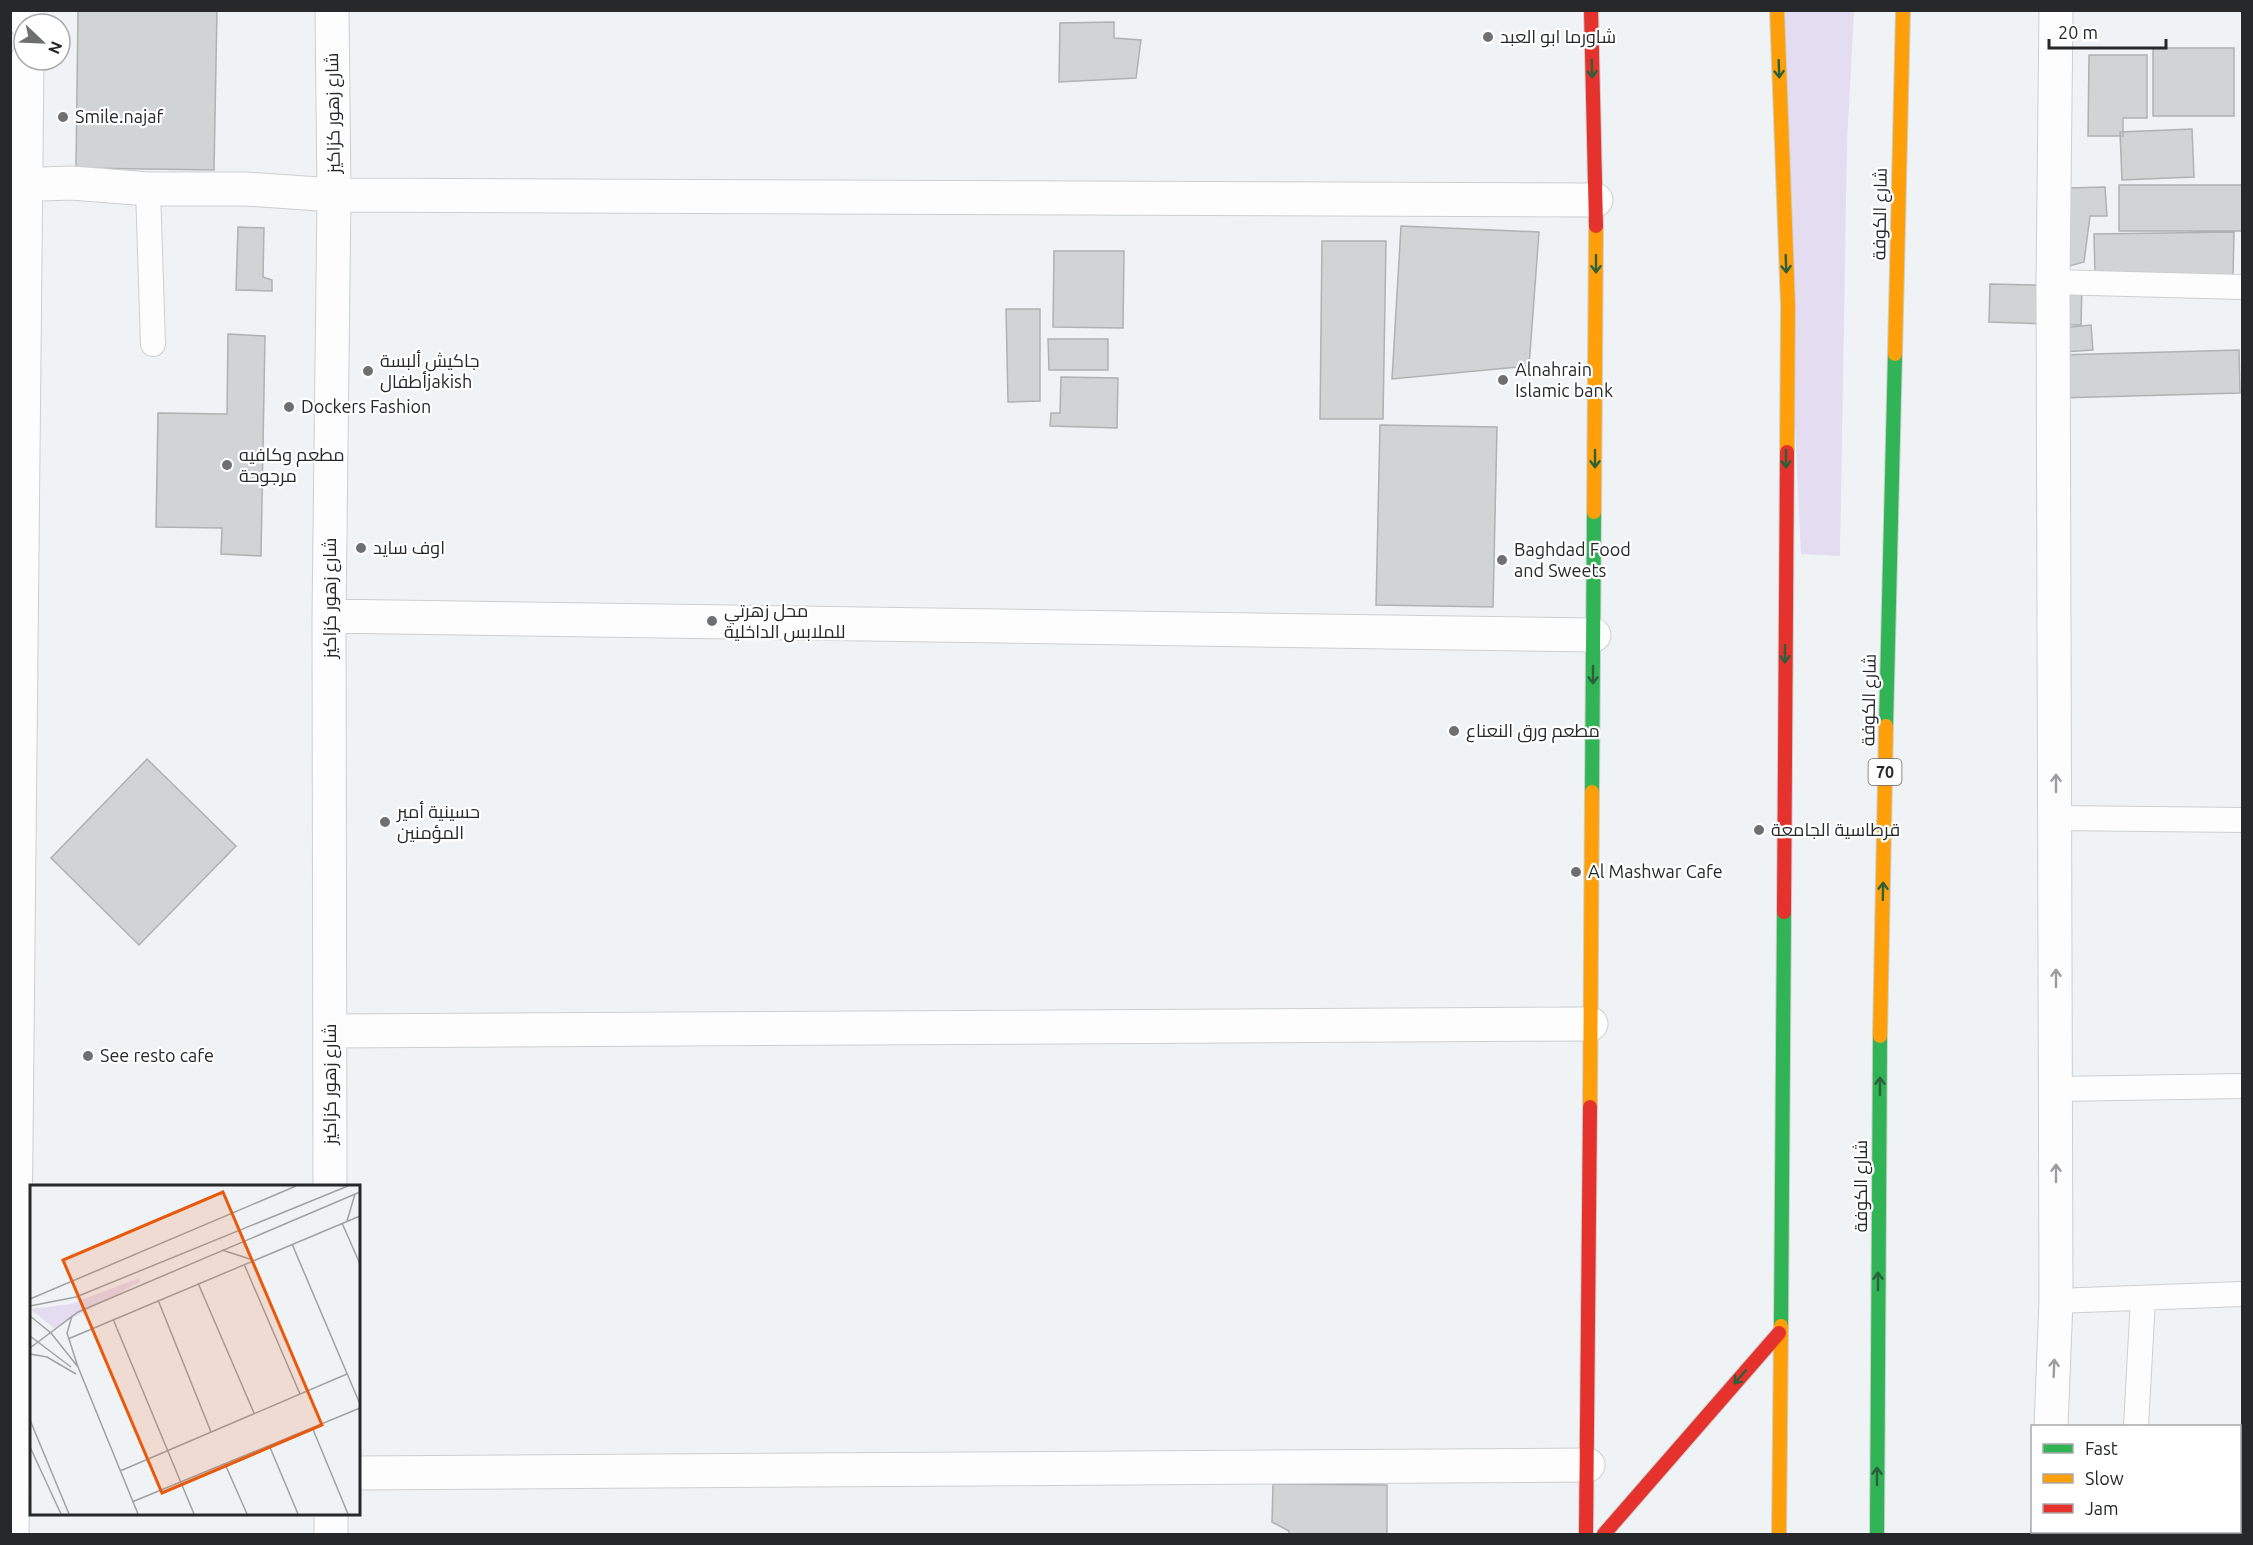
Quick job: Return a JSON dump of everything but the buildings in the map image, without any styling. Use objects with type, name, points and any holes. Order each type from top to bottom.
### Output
[{"type":"main road","points":[[1586,1534],[1596,200],[1591,10]]},
{"type":"main road","points":[[1777,10],[1788,306],[1779,1534]]},
{"type":"main road","name":"شارع الكوفة","points":[[1876,1534],[1880,986],[1903,10]]},
{"type":"main road","points":[[1604,1534],[1779,1333]]},
{"type":"street","name":"شارع زهور كزاكيز","points":[[330,1185],[329,616],[334,195],[332,10]]},
{"type":"street","points":[[2051,1425],[2056,1301],[2053,282],[2056,10]]},
{"type":"street","points":[[12,1534],[18,185],[26,72]]},
{"type":"street","points":[[18,185],[72,183],[148,189],[246,189],[334,195],[1596,200]]},
{"type":"street","points":[[329,616],[1594,635]]},
{"type":"street","points":[[330,1031],[1591,1024]]},
{"type":"street","points":[[360,1473],[1588,1465]]},
{"type":"street","points":[[331,1515],[331,1534]]},
{"type":"lane","points":[[148,189],[153,344]]},
{"type":"lane","points":[[2053,282],[2242,287]]},
{"type":"lane","points":[[2056,818],[2242,820]]},
{"type":"lane","points":[[2056,1089],[2242,1086]]},
{"type":"lane","points":[[2056,1301],[2242,1294]]},
{"type":"lane","points":[[2136,1425],[2143,1299]]},
{"type":"shaded area","points":[[1776,11],[1854,11],[1847,142],[1840,556],[1801,554]]},
{"type":"traffic: fast","points":[[1886,726],[1895,354]]},
{"type":"traffic: fast","points":[[1592,792],[1594,512]]},
{"type":"traffic: fast","points":[[1781,1326],[1784,912]]},
{"type":"traffic: fast","points":[[1877,1534],[1880,1036]]},
{"type":"traffic: slow","points":[[1777,10],[1788,306],[1787,452]]},
{"type":"traffic: slow","points":[[1895,354],[1903,10]]},
{"type":"traffic: slow","points":[[1594,512],[1596,226]]},
{"type":"traffic: slow","points":[[1880,1036],[1886,726]]},
{"type":"traffic: slow","points":[[1590,1107],[1592,792]]},
{"type":"traffic: slow","points":[[1779,1534],[1781,1326]]},
{"type":"traffic: jam","points":[[1591,10],[1596,226]]},
{"type":"traffic: jam","points":[[1784,912],[1787,452]]},
{"type":"traffic: jam","points":[[1586,1534],[1590,1107]]},
{"type":"traffic: jam","points":[[1604,1534],[1779,1333]]},
{"type":"place","name":"شاورما ابو العبد","points":[[1488,37]]},
{"type":"place","name":"Smile.najaf","points":[[63,117]]},
{"type":"place","name":"جاكيش ألبسة أطفالjakish","points":[[368,371]]},
{"type":"place","name":"Alnahrain Islamic bank","points":[[1503,380]]},
{"type":"place","name":"Dockers Fashion","points":[[289,407]]},
{"type":"place","name":"مطعم وكافيه مرجوحة","points":[[227,465]]},
{"type":"place","name":"اوف سايد","points":[[361,548]]},
{"type":"place","name":"Baghdad Food and Sweets","points":[[1502,560]]},
{"type":"place","name":"محل زهرتي للملابس الداخلية","points":[[712,621]]},
{"type":"place","name":"مطعم ورق النعناع","points":[[1454,731]]},
{"type":"place","name":"حسينية أمير المؤمنين","points":[[385,822]]},
{"type":"place","name":"قرطاسية الجامعة","points":[[1759,830]]},
{"type":"place","name":"Al Mashwar Cafe","points":[[1576,872]]},
{"type":"place","name":"See resto cafe","points":[[88,1056]]}]
